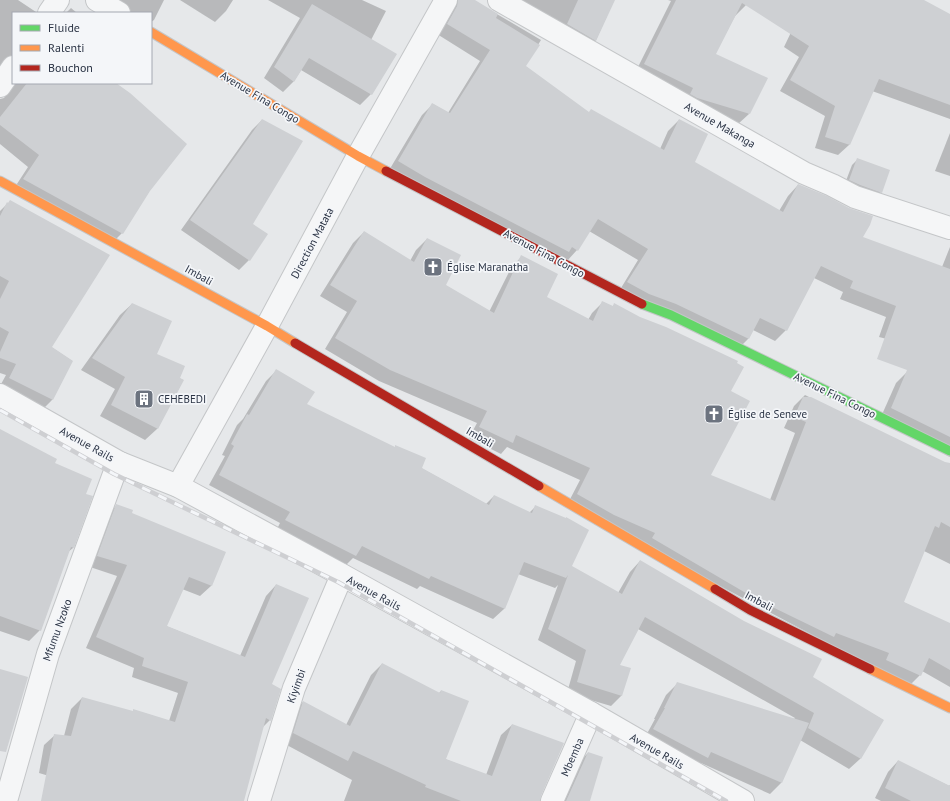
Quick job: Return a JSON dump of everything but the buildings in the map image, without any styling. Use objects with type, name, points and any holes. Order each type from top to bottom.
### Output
[{"type":"street","points":[[50,12],[58,0]]},
{"type":"street","points":[[97,0],[117,12]]},
{"type":"street","name":"Direction Matata","points":[[178,486],[267,326],[358,156],[446,0]]},
{"type":"street","name":"Avenue Makanga","points":[[499,0],[804,173],[855,197],[950,228]]},
{"type":"street","name":"Avenue Fina Congo","points":[[152,33],[358,156],[644,305],[671,315],[950,451]]},
{"type":"street","points":[[0,86],[12,68]]},
{"type":"street","name":"Imbali","points":[[0,181],[267,326],[750,610],[950,708]]},
{"type":"street","name":"Avenue Rails","points":[[0,395],[120,463],[178,486],[342,575],[591,713],[743,801]]},
{"type":"street","name":"Mfumu Nzoko","points":[[6,801],[48,654],[114,474],[120,463]]},
{"type":"street","name":"Kiyimbi","points":[[259,801],[294,688],[342,575]]},
{"type":"street","name":"Mbemba","points":[[552,801],[591,713]]},
{"type":"railway","points":[[0,410],[114,474],[338,582],[726,801]]},
{"type":"traffic: fast","points":[[642,304],[671,315],[950,451]]},
{"type":"traffic: slow","points":[[152,33],[358,156],[386,171]]},
{"type":"traffic: slow","points":[[0,181],[267,326],[295,343]]},
{"type":"traffic: slow","points":[[539,486],[715,589]]},
{"type":"traffic: slow","points":[[870,669],[950,708]]},
{"type":"traffic: jam","points":[[386,171],[642,304]]},
{"type":"traffic: jam","points":[[295,343],[539,486]]},
{"type":"traffic: jam","points":[[715,589],[750,610],[870,669]]},
{"type":"place","name":"Église Maranatha","points":[[433,267]]},
{"type":"place","name":"CEHEBEDI","points":[[144,399]]},
{"type":"place","name":"Église de Seneve","points":[[714,414]]}]
